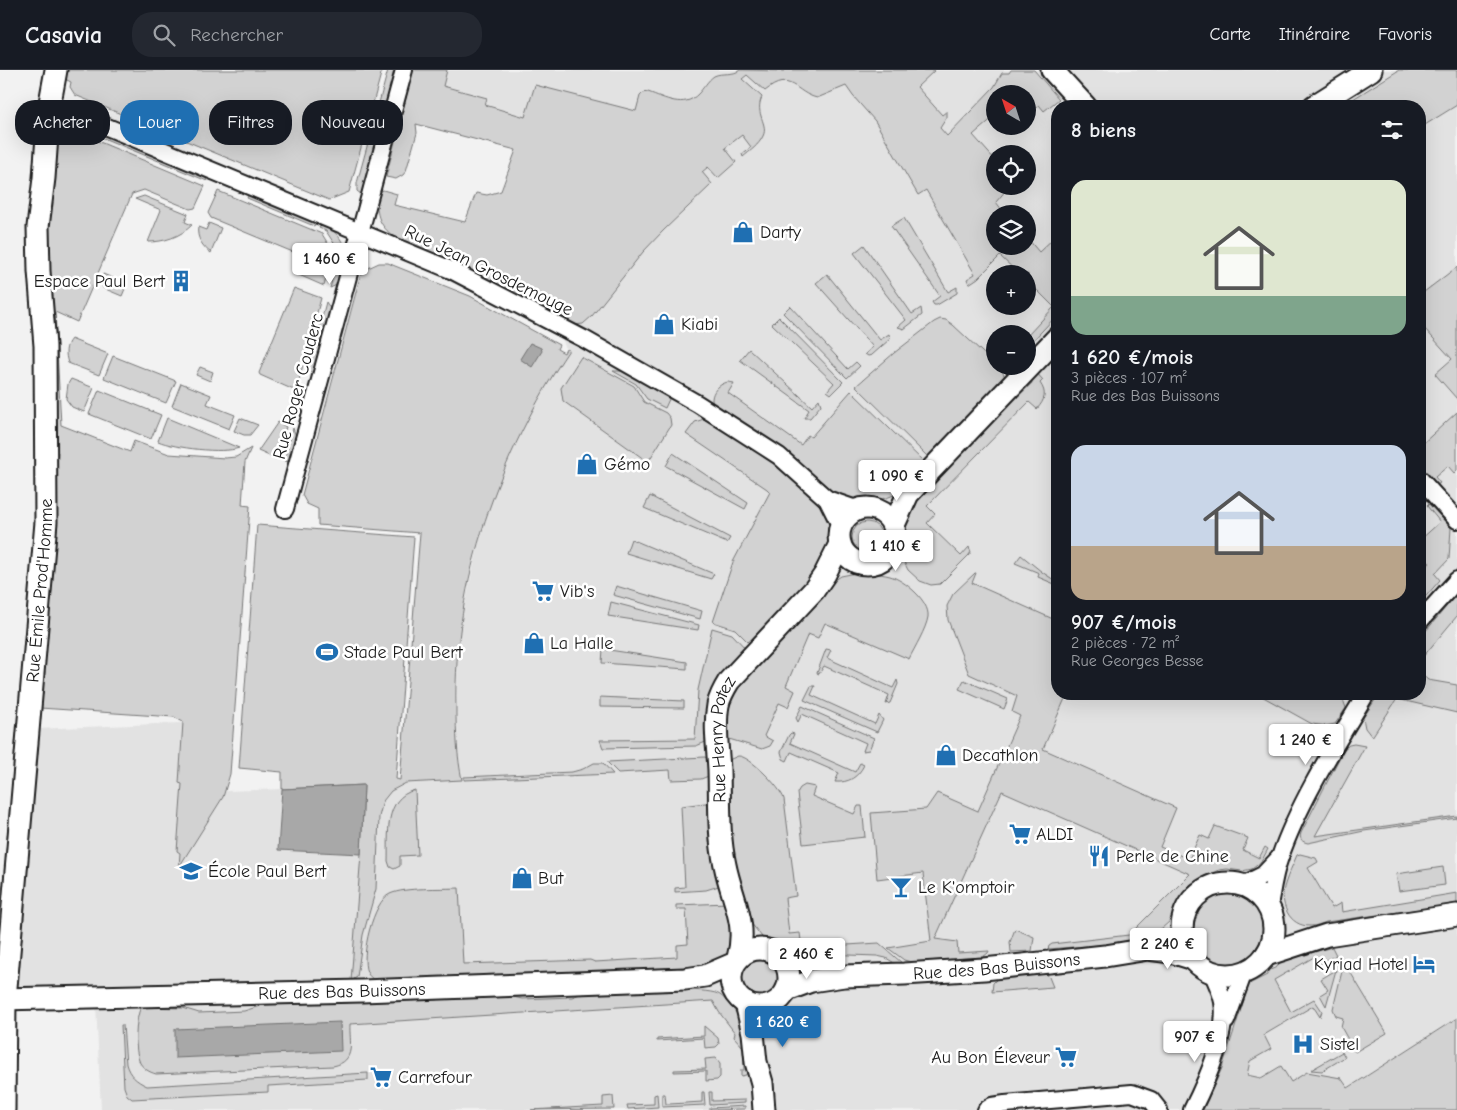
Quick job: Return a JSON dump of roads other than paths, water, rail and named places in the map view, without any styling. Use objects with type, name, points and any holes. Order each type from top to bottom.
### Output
[{"type":"street","name":"Rue Émile Prod'Homme","points":[[51,100],[56,70]]},
{"type":"street","name":"Rue Roger Couderc","points":[[285,509],[404,70]]},
{"type":"street","points":[[1052,70],[1080,100]]},
{"type":"street","points":[[1324,100],[1371,70]]},
{"type":"street","name":"Rue Jean Grosdemouge","points":[[110,128],[451,270],[584,339],[685,396],[773,451],[828,499]]},
{"type":"street","name":"Rue Émile Prod'Homme","points":[[4,1110],[2,999],[46,522],[45,346],[39,271],[38,227],[47,145]]},
{"type":"street","points":[[893,527],[908,494],[1051,344]]},
{"type":"street","points":[[1426,486],[1457,520]]},
{"type":"street","points":[[814,590],[825,574],[850,514],[908,494]]},
{"type":"street","points":[[814,590],[830,578],[860,564],[872,564],[885,558],[895,540],[893,527],[887,517],[866,509],[828,499]]},
{"type":"street","points":[[828,499],[847,556],[860,564]]},
{"type":"street","points":[[1426,615],[1457,580]]},
{"type":"street","name":"Rue Henry Potez","points":[[736,961],[741,947],[741,919],[728,878],[722,850],[717,726],[718,705],[724,689],[733,676],[814,590]]},
{"type":"street","points":[[1362,700],[1326,761],[1280,856],[1271,912],[1274,937],[1266,955],[1256,965],[1244,972],[1228,975],[1212,972],[1202,967],[1194,959],[1184,940],[1183,919],[1189,904],[1206,888],[1228,882],[1243,885],[1258,893],[1271,912],[1286,927],[1300,934],[1313,936],[1457,915]]},
{"type":"street","points":[[1243,885],[1262,875],[1280,856]]},
{"type":"street","name":"Rue Henry Potez","points":[[741,919],[763,948]]},
{"type":"street","name":"Rue des Bas Buissons","points":[[1148,949],[1170,933],[1183,919]]},
{"type":"street","points":[[1266,955],[1327,935]]},
{"type":"street","points":[[749,1001],[778,1001],[787,990],[788,968],[778,954],[763,948],[749,950],[736,961],[730,979],[749,1001],[756,1062],[762,1083],[764,1110]]},
{"type":"street","name":"Rue des Bas Buissons","points":[[787,990],[811,981],[844,976],[984,969],[1105,956],[1148,949],[1171,952],[1194,959]]},
{"type":"street","name":"Rue des Bas Buissons","points":[[2,999],[362,991],[685,979],[705,976],[736,961]]},
{"type":"street","name":"Rue des Bas Buissons","points":[[788,968],[844,976]]},
{"type":"street","points":[[1212,972],[1223,1002],[1224,1027]]},
{"type":"street","points":[[1192,1110],[1244,972]]},
{"type":"street","name":"Rue des Bas Buissons","points":[[685,979],[727,988],[749,1001]]},
{"type":"street","points":[[986,1110],[992,1106],[1006,1104],[1132,1093],[1151,1100],[1159,1110]]},
{"type":"place","name":"Darty","points":[[743,232]]},
{"type":"place","name":"Espace Paul Bert","points":[[181,281]]},
{"type":"place","name":"Kiabi","points":[[664,324]]},
{"type":"place","name":"Gémo","points":[[587,464]]},
{"type":"place","name":"Vib's","points":[[543,591]]},
{"type":"place","name":"La Halle","points":[[534,643]]},
{"type":"place","name":"Stade Paul Bert","points":[[327,652]]},
{"type":"place","name":"Decathlon","points":[[946,755]]},
{"type":"place","name":"ALDI","points":[[1020,834]]},
{"type":"place","name":"Perle de Chine","points":[[1099,856]]},
{"type":"place","name":"École Paul Bert","points":[[191,871]]},
{"type":"place","name":"But","points":[[522,878]]},
{"type":"place","name":"Le K'omptoir","points":[[901,887]]},
{"type":"place","name":"Kyriad Hotel","points":[[1424,964]]},
{"type":"place","name":"Sistel","points":[[1303,1044]]},
{"type":"place","name":"Au Bon Éleveur","points":[[1066,1057]]},
{"type":"place","name":"Carrefour","points":[[381,1077]]}]
